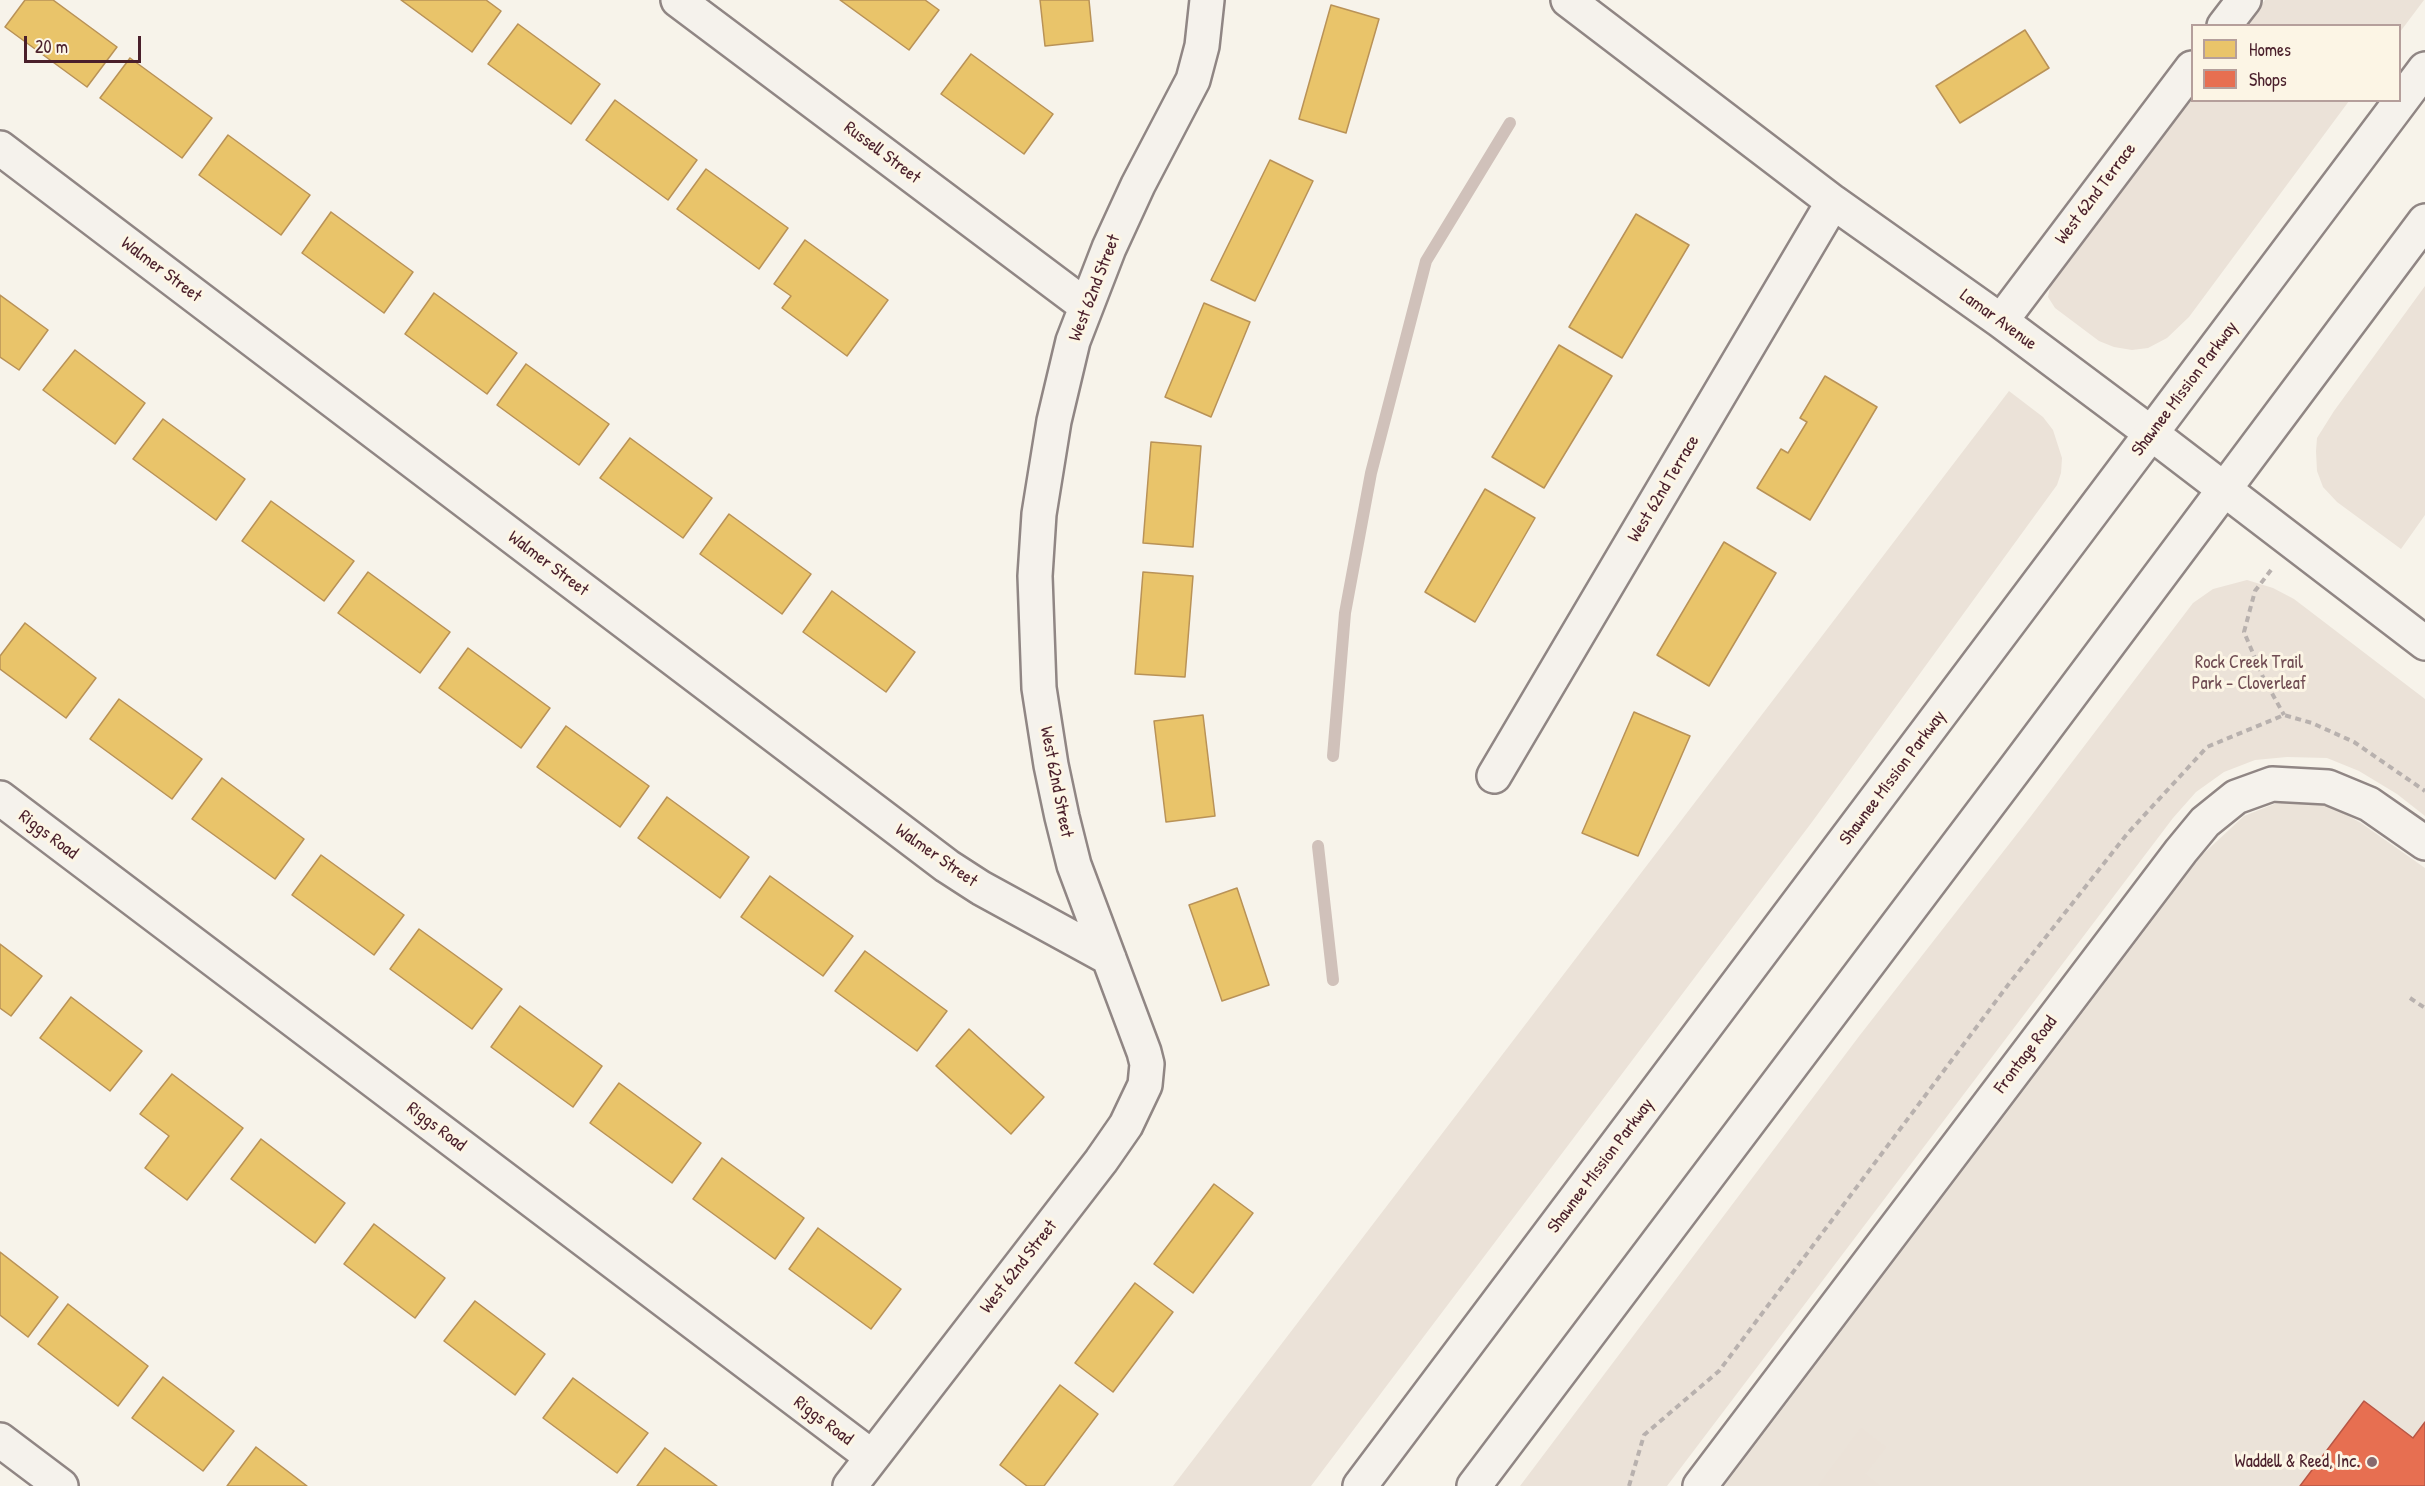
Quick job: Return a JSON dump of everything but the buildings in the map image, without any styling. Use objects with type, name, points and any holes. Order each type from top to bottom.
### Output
[{"type":"main road","name":"Russell Street","points":[[678,0],[1086,306]]},
{"type":"main road","name":"West 62nd Street","points":[[850,1486],[1101,1161],[1126,1125],[1145,1085],[1147,1064],[1110,958],[1074,866],[1062,817],[1039,688],[1035,632],[1035,576],[1046,472],[1062,380],[1086,306],[1109,248],[1138,185],[1193,80],[1202,46],[1207,0]]},
{"type":"main road","name":"Lamar Avenue","points":[[1568,0],[1833,202],[2001,321],[2224,488],[2425,643]]},
{"type":"main road","points":[[2226,24],[2244,0]]},
{"type":"main road","name":"Shawnee Mission Parkway","points":[[2401,101],[2425,69]]},
{"type":"main road","name":"West 62nd Terrace","points":[[2001,321],[2191,71]]},
{"type":"main road","name":"Shawnee Mission Parkway","points":[[1360,1486],[2400,102]]},
{"type":"main road","name":"Walmer Street","points":[[0,148],[947,866],[981,888],[1110,958]]},
{"type":"main road","name":"West 62nd Terrace","points":[[1494,776],[1833,202]]},
{"type":"main road","points":[[1474,1486],[2011,775],[2425,221]]},
{"type":"main road","name":"Frontage Road","points":[[1700,1486],[2181,850],[2205,822],[2236,797],[2272,784],[2328,787],[2369,804],[2425,843]]},
{"type":"main road","name":"Riggs Road","points":[[0,798],[872,1457]]},
{"type":"main road","points":[[0,1440],[62,1486]]},
{"type":"path","points":[[2284,715],[2263,677],[2244,632],[2254,591],[2293,542]]},
{"type":"path","points":[[2410,998],[2425,1008]]},
{"type":"shaded area","points":[[2303,800],[2333,807],[2361,823],[2425,868],[2425,1486],[1724,1486],[2202,855],[2244,816],[2274,804]]},
{"type":"green space","points":[[2265,0],[2424,0],[2401,31],[2401,24],[2247,24]]},
{"type":"green space","points":[[2191,96],[2191,102],[2348,102],[2189,317],[2167,338],[2148,348],[2132,350],[2114,347],[2099,341],[2055,308],[2048,297],[2056,276]]},
{"type":"green space","points":[[2425,286],[2425,515],[2401,549],[2337,502],[2323,487],[2317,471],[2317,438]]},
{"type":"green space","points":[[2009,391],[2043,417],[2053,430],[2062,458],[2057,485],[1812,822],[1311,1486],[1173,1486]]},
{"type":"green space","name":"Rock Creek Trail Park - Cloverleaf","points":[[2247,580],[2273,588],[2294,599],[2425,699],[2425,816],[2397,794],[2359,771],[2327,758],[2287,757],[2255,760],[2224,772],[2196,792],[2173,818],[1667,1486],[1520,1486],[1860,1035],[2193,603],[2213,589]]},
{"type":"green space","points":[[1861,1428],[1886,1447],[1865,1474],[1880,1486],[1818,1486]]},
{"type":"waterway","points":[[1333,756],[1345,613],[1371,473],[1426,261],[1510,123]]},
{"type":"waterway","points":[[1318,846],[1333,980]]},
{"type":"place","name":"Waddell & Reed, Inc.","points":[[2372,1462]]}]
